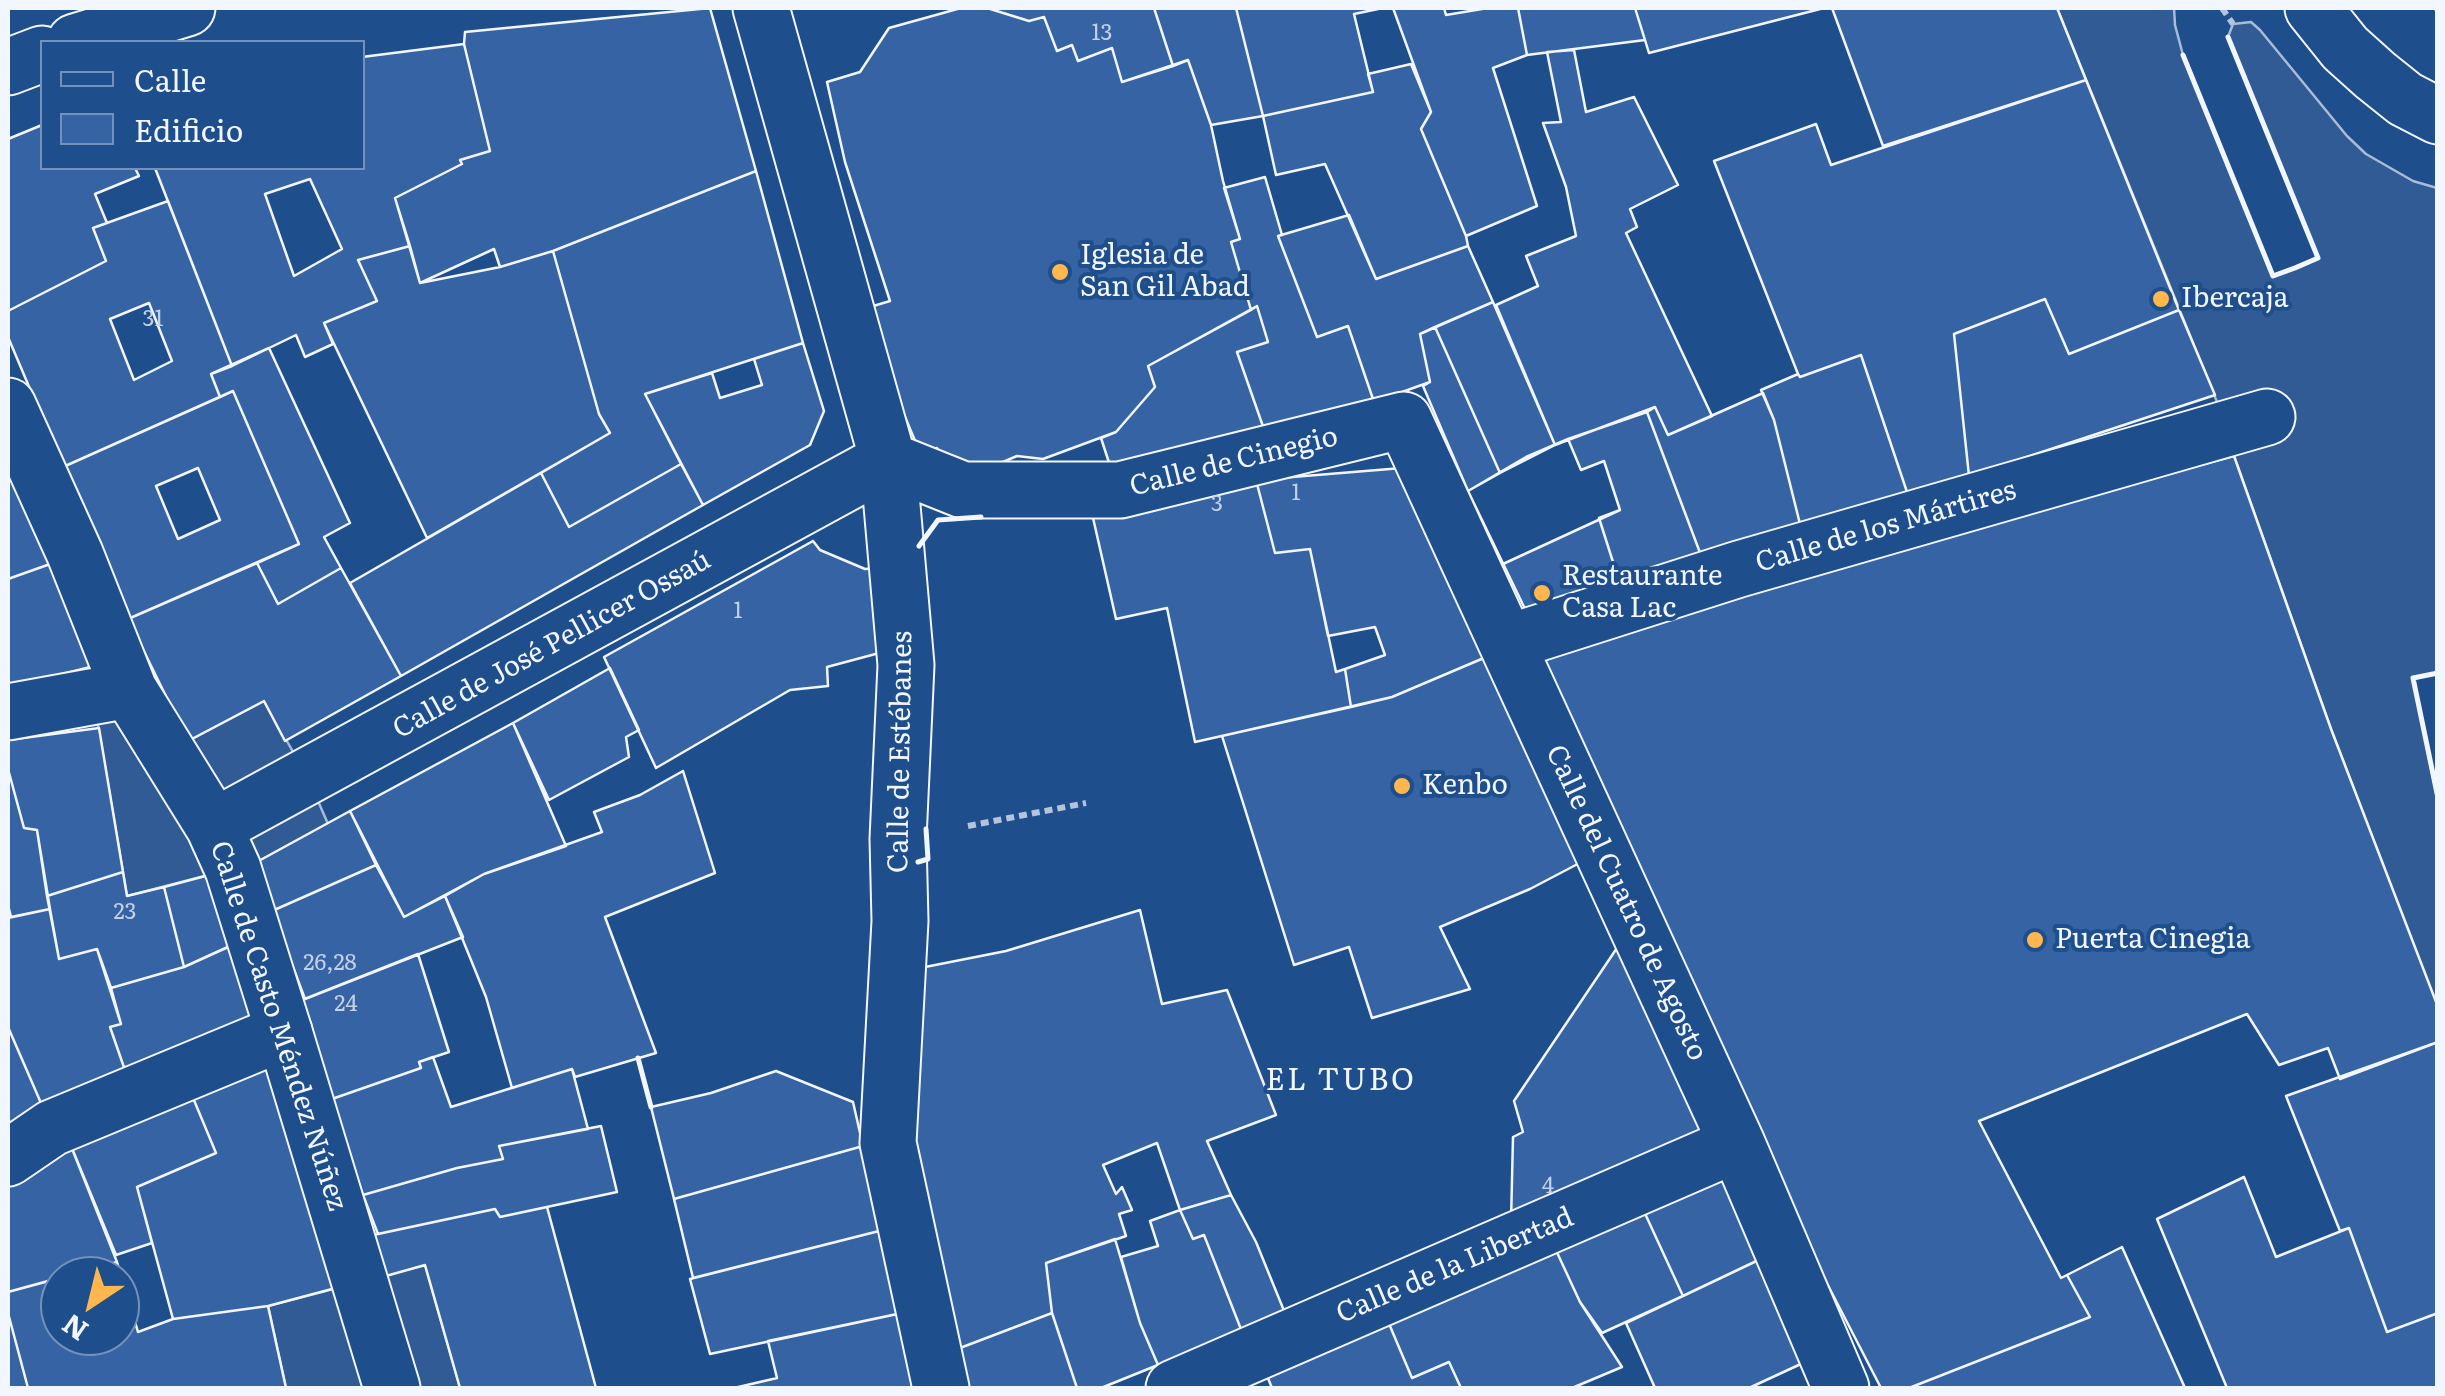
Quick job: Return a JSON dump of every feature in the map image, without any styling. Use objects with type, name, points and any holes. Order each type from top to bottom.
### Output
[{"type":"street","points":[[82,40],[187,8]]},
{"type":"street","name":"Calle de Estébanes","points":[[761,8],[888,460],[906,664],[898,839],[900,921],[888,1143],[941,1388]]},
{"type":"street","points":[[2313,8],[2345,48],[2375,75],[2405,99],[2438,116]]},
{"type":"street","points":[[8,66],[40,55]]},
{"type":"street","name":"Calle de Casto Méndez Núñez","points":[[8,406],[75,554],[129,690],[214,826],[233,869],[392,1388]]},
{"type":"street","name":"Calle de los Mártires","points":[[1507,643],[1738,569],[2266,417]]},
{"type":"street","name":"Calle de Cinegio","points":[[888,460],[962,490],[1120,490],[1404,420]]},
{"type":"street","name":"Calle del Cuatro de Agosto","points":[[1404,420],[1737,1144],[1841,1388]]},
{"type":"street","name":"Calle de José Pellicer Ossaú","points":[[214,826],[888,460]]},
{"type":"street","points":[[8,712],[129,690]]},
{"type":"street","points":[[8,1158],[52,1128],[284,1032]]},
{"type":"street","name":"Calle de la Libertad","points":[[1174,1388],[1737,1144]]},
{"type":"path","points":[[2222,8],[2233,24]]},
{"type":"path","points":[[898,839],[1086,804]]},
{"type":"shaded area","points":[[2057,8],[2174,8],[2183,55],[2273,275],[2318,258],[2228,37],[2233,24],[2251,22],[2260,30],[2366,154],[2413,181],[2437,188],[2437,673],[2413,679],[2437,798],[2437,1007],[2331,729],[2234,456],[2228,429]]},
{"type":"shaded area","points":[[144,654],[188,741],[264,701],[308,778],[328,824],[255,863],[127,896],[88,667]]},
{"type":"shaded area","points":[[425,1265],[460,1388],[286,1388],[268,1306]]},
{"type":"building","points":[[710,8],[756,171],[553,251],[500,267],[494,249],[420,283],[395,198],[462,164],[460,160],[490,151],[464,44],[465,32]]},
{"type":"building","name":"Iglesia de San Gil Abad","points":[[961,8],[987,8],[1029,21],[1044,17],[1057,51],[1072,45],[1078,61],[1112,48],[1122,82],[1188,60],[1211,125],[1240,239],[1231,242],[1251,310],[1148,366],[1155,387],[1116,432],[1043,459],[1017,456],[956,482],[937,448],[928,450],[916,443],[860,310],[890,301],[845,162],[827,82],[860,72],[889,28]]},
{"type":"building","points":[[987,8],[1154,8],[1173,66],[1122,82],[1112,48],[1078,61],[1072,45],[1057,51],[1044,17],[1029,21]]},
{"type":"building","points":[[1154,8],[1236,8],[1263,116],[1211,125],[1188,60],[1173,66]]},
{"type":"building","points":[[1236,8],[1383,8],[1354,14],[1373,92],[1263,116]]},
{"type":"building","points":[[1393,8],[1444,8],[1446,15],[1518,8],[1527,55],[1493,68],[1537,206],[1466,236],[1421,129],[1431,112]]},
{"type":"building","points":[[1518,8],[1635,8],[1645,40],[1527,55]]},
{"type":"building","points":[[1635,8],[1824,8],[1649,53]]},
{"type":"building","points":[[1832,8],[2057,8],[2086,80],[1883,146]]},
{"type":"building","points":[[464,44],[490,151],[460,160],[462,164],[395,198],[410,246],[358,260],[377,301],[324,323],[333,344],[305,357],[296,335],[232,366],[156,170],[365,170],[365,57]]},
{"type":"building","points":[[1574,50],[1586,112],[1634,97],[1678,185],[1630,209],[1637,227],[1626,233],[1712,416],[1668,435],[1655,407],[1555,445],[1496,305],[1538,286],[1526,256],[1576,236],[1566,187],[1543,123],[1561,122],[1547,52]]},
{"type":"building","points":[[1411,64],[1431,112],[1421,129],[1468,246],[1376,279],[1325,164],[1276,175],[1263,116],[1373,92],[1368,74]]},
{"type":"building","points":[[2086,80],[2179,310],[2069,354],[2045,299],[1954,334],[1969,476],[1908,495],[1861,355],[1800,377],[1798,374],[1714,161],[1816,124],[1831,165]]},
{"type":"building","points":[[40,126],[40,170],[136,170],[139,176],[95,194],[107,223],[93,228],[106,261],[8,311],[8,139]]},
{"type":"building","points":[[756,171],[803,343],[645,394],[681,464],[569,527],[541,473],[610,433],[599,414],[553,251]]},
{"type":"building","points":[[1265,177],[1282,235],[1278,236],[1317,337],[1348,326],[1374,402],[1266,435],[1237,352],[1268,342],[1257,306],[1251,310],[1231,242],[1240,239],[1224,188]]},
{"type":"building","points":[[310,179],[342,249],[294,276],[265,194]]},
{"type":"building","points":[[168,201],[232,366],[211,374],[220,397],[63,467],[8,337],[8,311],[106,261],[93,228]],"holes":[[[149,303],[172,361],[134,380],[110,319]]]},
{"type":"building","points":[[1349,215],[1376,279],[1468,246],[1493,302],[1420,334],[1430,382],[1374,402],[1348,326],[1317,337],[1278,236]]},
{"type":"building","points":[[410,246],[420,283],[500,267],[553,251],[599,414],[610,433],[427,538],[324,323],[377,301],[358,260]]},
{"type":"building","points":[[2045,299],[2069,354],[2179,310],[2215,395],[1969,476],[1954,334]]},
{"type":"building","points":[[1493,302],[1555,445],[1500,473],[1435,327]]},
{"type":"building","points":[[1257,306],[1268,342],[1237,352],[1266,435],[1114,478],[1101,438],[1116,432],[1155,387],[1148,366]]},
{"type":"building","points":[[1435,327],[1500,473],[1468,491],[1423,386],[1430,382],[1420,334]]},
{"type":"building","points":[[803,343],[824,411],[810,445],[703,505],[645,394],[712,373],[720,398],[762,385],[754,359]]},
{"type":"building","points":[[269,348],[350,523],[324,537],[341,568],[278,604],[257,563],[299,544],[233,391],[220,397],[211,374]]},
{"type":"building","points":[[1861,355],[1908,495],[1801,528],[1774,420],[1761,390]]},
{"type":"building","points":[[233,391],[299,544],[128,619],[63,467]],"holes":[[[198,468],[220,520],[178,539],[156,486]]]},
{"type":"building","points":[[1763,393],[1774,420],[1801,528],[1702,558],[1647,412],[1655,407],[1668,435]]},
{"type":"building","points":[[1647,412],[1702,558],[1620,584],[1599,518],[1620,510],[1604,461],[1581,470],[1568,439]]},
{"type":"building","points":[[1568,439],[1581,470],[1604,461],[1620,510],[1503,564],[1468,491],[1526,457]]},
{"type":"building","points":[[1568,439],[1581,470],[1604,461],[1620,510],[1599,518],[1620,584],[1526,611],[1468,491],[1526,457]]},
{"type":"building","name":"Puerta Cinegia","points":[[2234,456],[2331,729],[2438,1007],[2438,1042],[2340,1079],[2328,1048],[2279,1065],[2247,1014],[1979,1121],[2061,1278],[2067,1275],[2090,1317],[1909,1388],[1881,1388],[1804,1239],[1527,667],[1696,600]]},
{"type":"building","points":[[681,464],[703,505],[401,676],[350,583],[541,473],[569,527]]},
{"type":"building","points":[[8,466],[53,563],[8,579]]},
{"type":"building","points":[[1402,468],[1498,652],[1392,697],[1351,707],[1345,669],[1385,655],[1375,627],[1328,636],[1310,549],[1275,553],[1256,480]]},
{"type":"building","points":[[1256,480],[1275,553],[1310,549],[1336,672],[1345,669],[1351,707],[1195,742],[1167,608],[1116,619],[1091,509]]},
{"type":"building","points":[[813,541],[820,550],[865,569],[877,568],[883,652],[827,667],[828,686],[790,690],[656,768],[604,657]]},
{"type":"building","points":[[53,563],[94,666],[8,688],[8,579]]},
{"type":"building","points":[[257,563],[278,604],[341,568],[401,676],[285,741],[264,701],[188,741],[128,619]]},
{"type":"building","points":[[1498,652],[1591,857],[1530,889],[1440,927],[1470,989],[1372,1018],[1349,947],[1294,965],[1222,736],[1392,697]]},
{"type":"building","points":[[610,668],[639,730],[626,737],[629,757],[549,800],[513,723]]},
{"type":"building","points":[[513,723],[566,846],[484,874],[404,917],[350,811]]},
{"type":"building","points":[[99,728],[123,872],[47,896],[37,830],[24,828],[8,769],[8,740]]},
{"type":"building","points":[[8,769],[24,828],[37,830],[50,909],[11,917],[8,905]]},
{"type":"building","points":[[683,771],[715,873],[605,917],[656,1053],[575,1077],[572,1069],[512,1088],[486,997],[445,896],[484,874],[602,832],[594,812],[640,795]]},
{"type":"building","points":[[350,811],[376,865],[272,911],[255,863]]},
{"type":"building","points":[[376,865],[404,917],[445,896],[463,937],[305,999],[272,911]]},
{"type":"building","points":[[123,872],[127,896],[164,887],[184,967],[111,988],[97,949],[59,959],[47,896]]},
{"type":"building","points":[[213,874],[243,940],[184,967],[164,887]]},
{"type":"building","points":[[50,909],[59,959],[97,949],[121,1024],[110,1027],[127,1076],[44,1110],[8,1027],[8,918]]},
{"type":"building","points":[[1140,910],[1162,1004],[1227,990],[1276,1115],[1207,1141],[1231,1195],[1180,1210],[1157,1143],[1103,1165],[1116,1194],[1122,1187],[1132,1210],[1119,1214],[1126,1236],[1046,1263],[1052,1313],[960,1348],[914,1187],[915,969],[1006,951]]},
{"type":"building","points":[[1621,942],[1705,1139],[1511,1222],[1513,1137],[1523,1132],[1514,1101]]},
{"type":"building","points":[[237,943],[259,1020],[127,1076],[110,1027],[121,1024],[111,988],[184,967]]},
{"type":"building","points":[[418,954],[449,1052],[419,1062],[421,1068],[329,1100],[297,1002]]},
{"type":"building","points":[[8,1027],[44,1110],[8,1136]]},
{"type":"building","points":[[2438,1042],[2438,1313],[2387,1332],[2349,1228],[2340,1231],[2286,1096]]},
{"type":"building","points":[[433,1057],[451,1107],[572,1069],[588,1129],[499,1146],[503,1159],[363,1195],[329,1100],[421,1068],[419,1062]]},
{"type":"building","points":[[264,1063],[274,1068],[337,1277],[332,1289],[268,1306],[173,1319],[137,1187],[216,1153],[191,1093]]},
{"type":"building","points":[[776,1071],[853,1102],[863,1146],[674,1199],[651,1107],[711,1093]]},
{"type":"building","points":[[191,1093],[216,1153],[137,1187],[152,1243],[116,1255],[69,1141]]},
{"type":"building","points":[[601,1126],[617,1192],[500,1217],[495,1209],[378,1234],[363,1195],[503,1159],[499,1146]]},
{"type":"building","points":[[69,1141],[115,1256],[40,1256],[40,1283],[8,1292],[8,1176]]},
{"type":"building","points":[[863,1146],[883,1230],[693,1278],[674,1199]]},
{"type":"building","points":[[1727,1168],[1767,1256],[1683,1296],[1642,1207]]},
{"type":"building","points":[[2244,1177],[2276,1257],[2349,1228],[2387,1332],[2438,1313],[2438,1388],[2227,1388],[2157,1219]]},
{"type":"building","points":[[1231,1195],[1256,1242],[1289,1323],[1246,1342],[1204,1235],[1193,1239],[1180,1210]]},
{"type":"building","points":[[547,1207],[596,1388],[460,1388],[425,1265],[386,1276],[373,1235],[495,1209],[500,1217]]},
{"type":"building","points":[[1642,1207],[1683,1296],[1602,1333],[1580,1302],[1554,1246]]},
{"type":"building","points":[[1180,1210],[1193,1239],[1204,1235],[1246,1342],[1160,1382],[1158,1365],[1140,1323],[1121,1257],[1158,1246],[1150,1221]]},
{"type":"building","points":[[883,1230],[902,1313],[710,1354],[690,1279]]},
{"type":"building","points":[[1115,1239],[1140,1323],[1158,1365],[1101,1388],[1077,1388],[1052,1313],[1046,1263]]},
{"type":"building","points":[[1554,1246],[1580,1302],[1622,1367],[1572,1388],[1461,1388],[1449,1362],[1412,1378],[1387,1319]]},
{"type":"building","points":[[2122,1247],[2185,1388],[1909,1388],[2090,1317],[2067,1275]]},
{"type":"building","points":[[1767,1256],[1816,1357],[1749,1388],[1655,1388],[1626,1323]]},
{"type":"building","points":[[40,1283],[40,1356],[140,1356],[140,1331],[173,1319],[268,1306],[286,1388],[28,1388],[8,1313],[8,1292]]},
{"type":"building","points":[[8,1313],[28,1388],[8,1388]]},
{"type":"building","points":[[902,1313],[919,1388],[734,1388],[777,1378],[768,1341]]},
{"type":"building","points":[[1052,1313],[1077,1388],[968,1388],[960,1348]]},
{"type":"building","points":[[1387,1319],[1412,1378],[1449,1362],[1461,1388],[1272,1388],[1265,1371]]},
{"type":"wall","points":[[2183,55],[2273,276],[2295,268],[2318,258],[2228,37]]},
{"type":"wall","points":[[919,546],[938,520],[981,517]]},
{"type":"wall","points":[[2438,673],[2413,678],[2438,798]]},
{"type":"wall","points":[[918,862],[928,859],[926,829]]},
{"type":"wall","points":[[638,1058],[651,1107]]},
{"type":"place","name":"Iglesia de San Gil Abad","points":[[1060,272]]},
{"type":"place","name":"Ibercaja","points":[[2161,299]]},
{"type":"place","name":"Restaurante Casa Lac","points":[[1542,593]]},
{"type":"place","name":"Kenbo","points":[[1402,786]]},
{"type":"place","name":"Puerta Cinegia","points":[[2035,940]]},
{"type":"district","name":"EL TUBO","points":[[1341,1081]]}]
